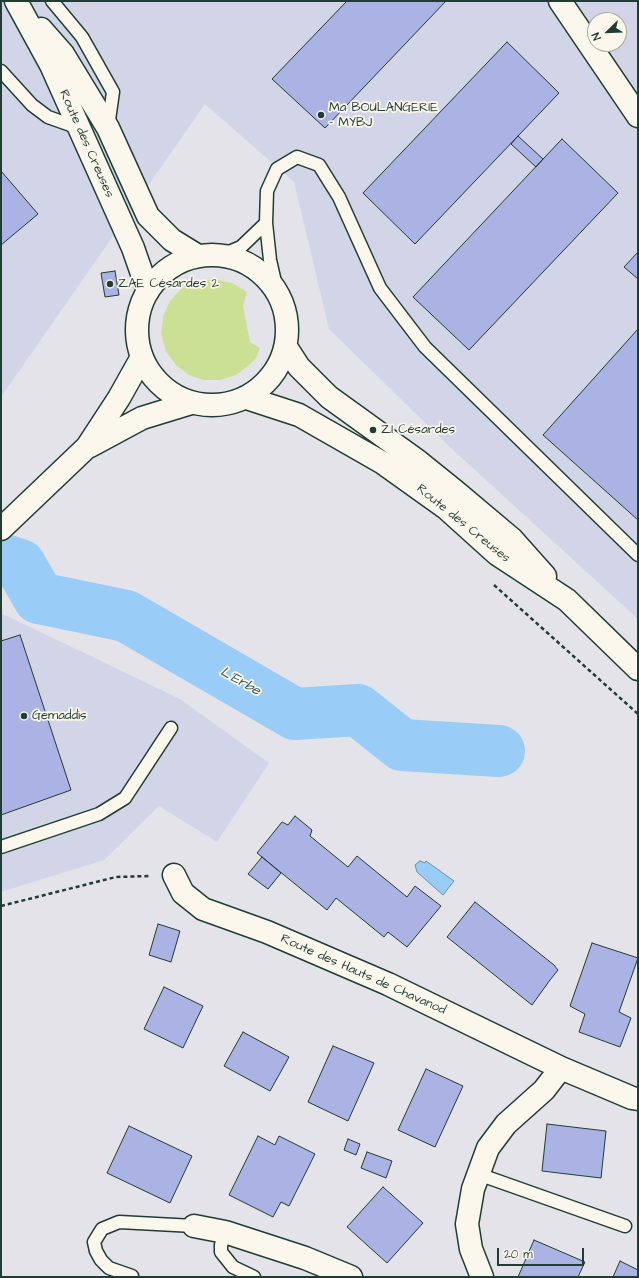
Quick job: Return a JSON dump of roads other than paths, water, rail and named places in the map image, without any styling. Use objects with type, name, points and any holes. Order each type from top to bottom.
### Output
[{"type":"main road","name":"Route des Creuses","points":[[17,1],[51,65],[133,248],[148,291]]},
{"type":"main road","points":[[17,1],[63,54],[108,128],[148,216],[172,240],[198,256]]},
{"type":"main road","points":[[560,1],[638,116]]},
{"type":"main road","points":[[222,255],[244,261],[263,274],[277,291],[287,318],[286,347],[272,377],[247,398],[229,404],[210,406],[190,403],[175,396],[161,386],[150,373],[142,357],[138,341],[137,324],[140,307],[148,291],[161,275],[178,262],[198,256],[222,255]]},
{"type":"main road","points":[[286,347],[298,367],[329,398],[419,462],[472,505],[512,539],[567,600]]},
{"type":"main road","points":[[1,529],[87,447],[120,398],[142,357]]},
{"type":"main road","name":"Route des Creuses","points":[[247,398],[299,415],[383,463],[446,508],[497,554],[567,600],[638,669]]},
{"type":"main road","points":[[87,447],[142,418],[190,403]]},
{"type":"main road","name":"Route des Hauts de Chavanod","points":[[174,875],[183,893],[203,910],[267,932],[388,984],[561,1068],[632,1098],[638,1099]]},
{"type":"main road","points":[[482,1277],[471,1249],[467,1224],[473,1189],[478,1174],[488,1148],[506,1124],[544,1090],[561,1068]]},
{"type":"main road","points":[[194,1226],[224,1232],[305,1258],[351,1277]]},
{"type":"lane","points":[[52,1],[82,37],[113,92],[108,128]]},
{"type":"lane","points":[[1,71],[32,105],[48,117],[79,128]]},
{"type":"lane","points":[[277,291],[270,260],[266,223],[267,191],[277,169],[297,157],[319,165],[339,197],[380,288],[426,347],[638,555]]},
{"type":"lane","points":[[222,255],[241,247],[266,223]]},
{"type":"lane","points":[[1,847],[99,814],[125,798],[171,728]]},
{"type":"lane","points":[[478,1174],[625,1226]]},
{"type":"lane","points":[[132,1276],[110,1268],[101,1260],[96,1251],[94,1242],[102,1229],[119,1222],[194,1226]]},
{"type":"lane","points":[[224,1232],[220,1245],[222,1252],[233,1267],[254,1277]]},
{"type":"water","points":[[420,861],[425,863],[426,861],[454,881],[443,895],[417,872],[415,865]]},
{"type":"waterway","name":"L'Erbe","points":[[1,559],[20,565],[39,598],[126,616],[295,714],[358,710],[402,745],[499,751]]},
{"type":"place","name":"Ma BOULANGERIE - MYBJ","points":[[321,115]]},
{"type":"place","name":"ZAE Césardes 2","points":[[110,284]]},
{"type":"place","name":"ZI Césardes","points":[[373,430]]},
{"type":"place","name":"Gemaddis","points":[[24,716]]}]
